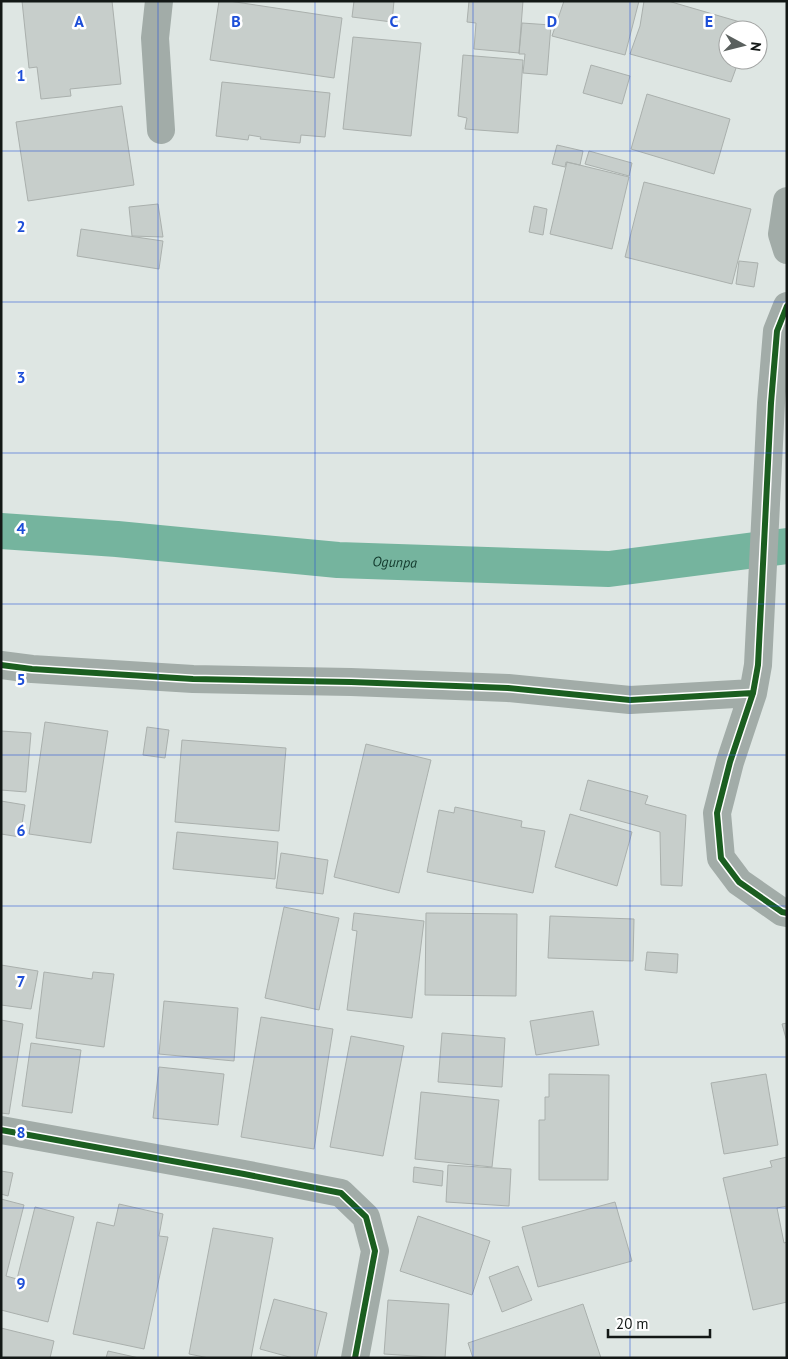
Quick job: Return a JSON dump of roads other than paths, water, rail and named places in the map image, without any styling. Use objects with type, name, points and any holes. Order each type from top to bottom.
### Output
[{"type":"street","points":[[159,1],[155,38],[161,130]]},
{"type":"street","points":[[787,202],[782,234],[787,250]]},
{"type":"street","points":[[787,306],[777,331],[771,403],[758,665],[753,694],[730,762],[717,813],[721,858],[739,882],[782,912],[787,913]]},
{"type":"street","points":[[1,665],[32,669],[193,679],[351,682],[508,688],[630,700],[753,694]]},
{"type":"street","points":[[1,1130],[341,1193],[366,1217],[374,1251],[355,1358]]},
{"type":"waterway","name":"Ogunpa","points":[[1,531],[117,539],[338,560],[609,569],[787,546]]}]
